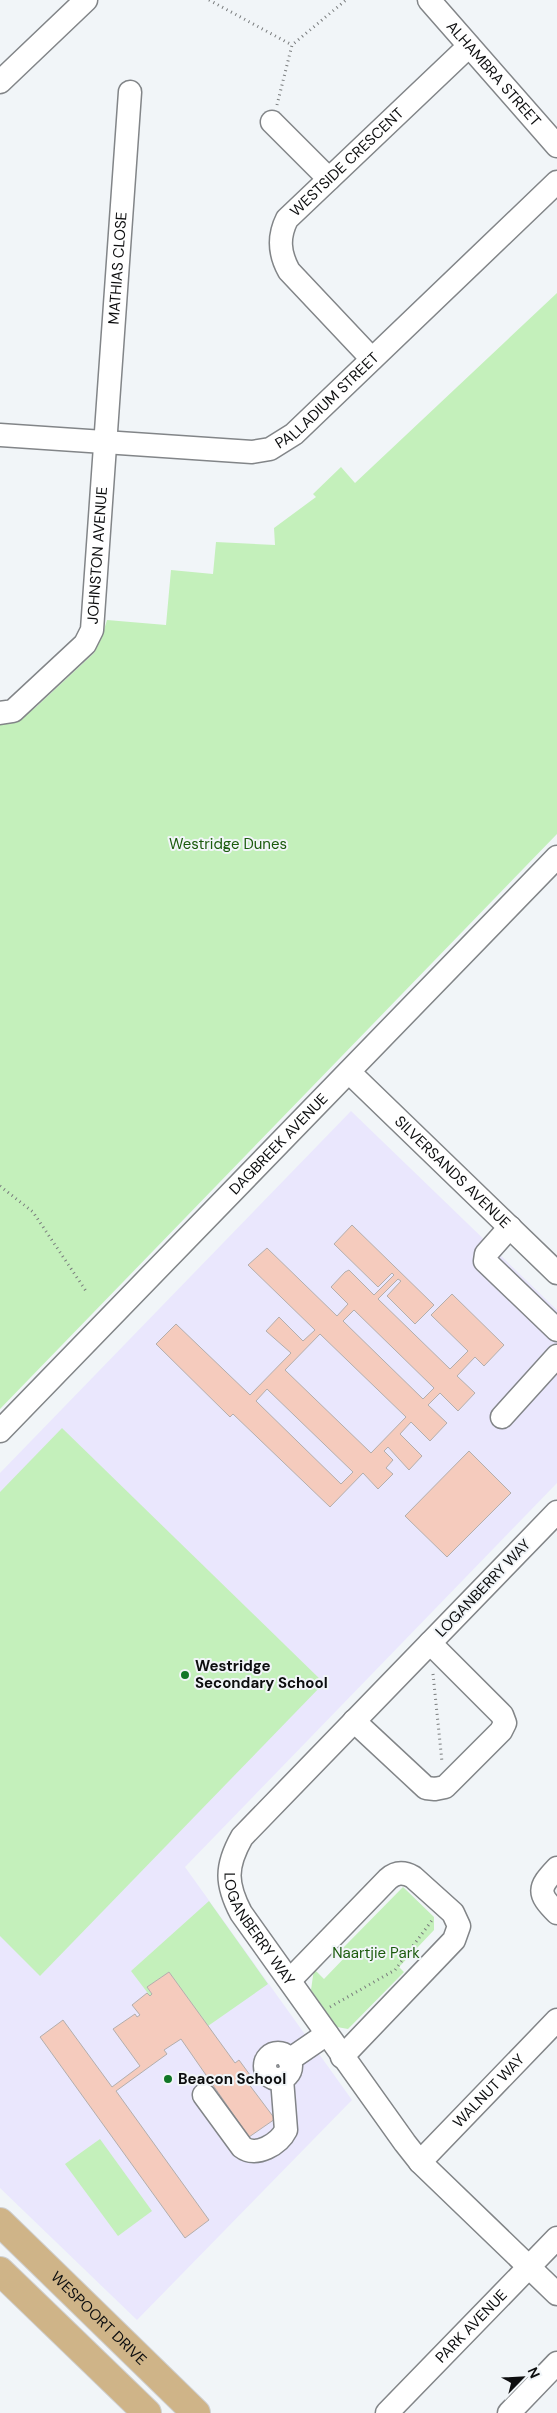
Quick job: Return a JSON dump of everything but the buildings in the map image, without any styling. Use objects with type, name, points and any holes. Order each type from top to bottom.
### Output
[{"type":"main road","name":"WESPOORT DRIVE","points":[[0,2222],[196,2413]]},
{"type":"main road","points":[[0,2270],[147,2413]]},
{"type":"street","points":[[0,82],[86,0]]},
{"type":"street","name":"ALHAMBRA STREET","points":[[429,0],[557,146]]},
{"type":"street","name":"WESTSIDE CRESCENT","points":[[372,359],[289,270],[283,260],[280,232],[287,218],[469,46]]},
{"type":"street","name":"MATHIAS CLOSE","points":[[106,443],[130,92]]},
{"type":"street","points":[[272,122],[329,179]]},
{"type":"street","name":"PALLADIUM STREET","points":[[0,435],[252,452],[270,449],[294,434],[557,182]]},
{"type":"street","name":"JOHNSTON AVENUE","points":[[0,714],[13,711],[85,644],[92,630],[106,443]]},
{"type":"street","name":"DAGBREEK AVENUE","points":[[0,1431],[557,857]]},
{"type":"street","name":"SILVERSANDS AVENUE","points":[[348,1072],[557,1273]]},
{"type":"street","points":[[510,1227],[486,1254],[485,1261],[557,1330]]},
{"type":"street","points":[[502,1417],[557,1356]]},
{"type":"street","name":"LOGANBERRY WAY","points":[[557,1512],[242,1837],[232,1854],[228,1872],[232,1895],[241,1913],[290,1980],[342,2057],[420,2162],[557,2294]]},
{"type":"street","points":[[354,1721],[426,1788],[435,1790],[445,1787],[501,1731],[505,1723],[502,1715],[430,1643]]},
{"type":"street","points":[[557,1868],[543,1883],[542,1891],[544,1900],[557,1913]]},
{"type":"street","points":[[290,1980],[388,1878],[396,1874],[408,1874],[413,1877],[453,1914],[458,1926],[454,1940],[342,2057]]},
{"type":"street","name":"WALNUT WAY","points":[[420,2162],[557,2020]]},
{"type":"street","points":[[204,2095],[242,2147],[251,2152],[261,2151],[283,2135],[286,2130],[285,2069],[327,2034]]},
{"type":"street","name":"PARK AVENUE","points":[[387,2413],[557,2238]]},
{"type":"street","points":[[509,2413],[557,2363]]},
{"type":"path","points":[[209,0],[292,45]]},
{"type":"path","points":[[272,122],[292,45],[346,0]]},
{"type":"path","points":[[0,1186],[33,1212],[86,1291]]},
{"type":"path","points":[[430,1643],[445,1787]]},
{"type":"path","points":[[325,2009],[395,1970],[437,1913],[453,1914]]},
{"type":"shaded area","name":"Westridge Secondary School","points":[[351,1111],[557,1310],[557,1483],[185,1867],[352,2100],[137,2320],[0,2188],[0,1473]]},
{"type":"green space","name":"Westridge Dunes","points":[[557,293],[557,834],[0,1409],[0,725],[3,721],[17,722],[36,707],[94,653],[107,620],[166,625],[171,570],[213,574],[216,542],[275,545],[274,528],[316,497],[313,494],[341,467],[355,483]]},
{"type":"green space","points":[[62,1428],[324,1683],[40,1976],[0,1936],[0,1492]]},
{"type":"green space","name":"Naartjie Park","points":[[403,1887],[434,1917],[434,1930],[399,1967],[404,1972],[348,2029],[337,2027],[311,1990],[314,1969],[324,1979],[349,1953],[343,1948]]},
{"type":"green space","points":[[209,1901],[268,1984],[208,2026],[169,1972],[147,1987],[152,1994],[150,1996],[131,1971]]},
{"type":"green space","points":[[100,2139],[152,2211],[118,2236],[65,2164]]},
{"type":"place","name":"Westridge Secondary School","points":[[185,1675]]},
{"type":"place","name":"Beacon School","points":[[168,2079]]}]
